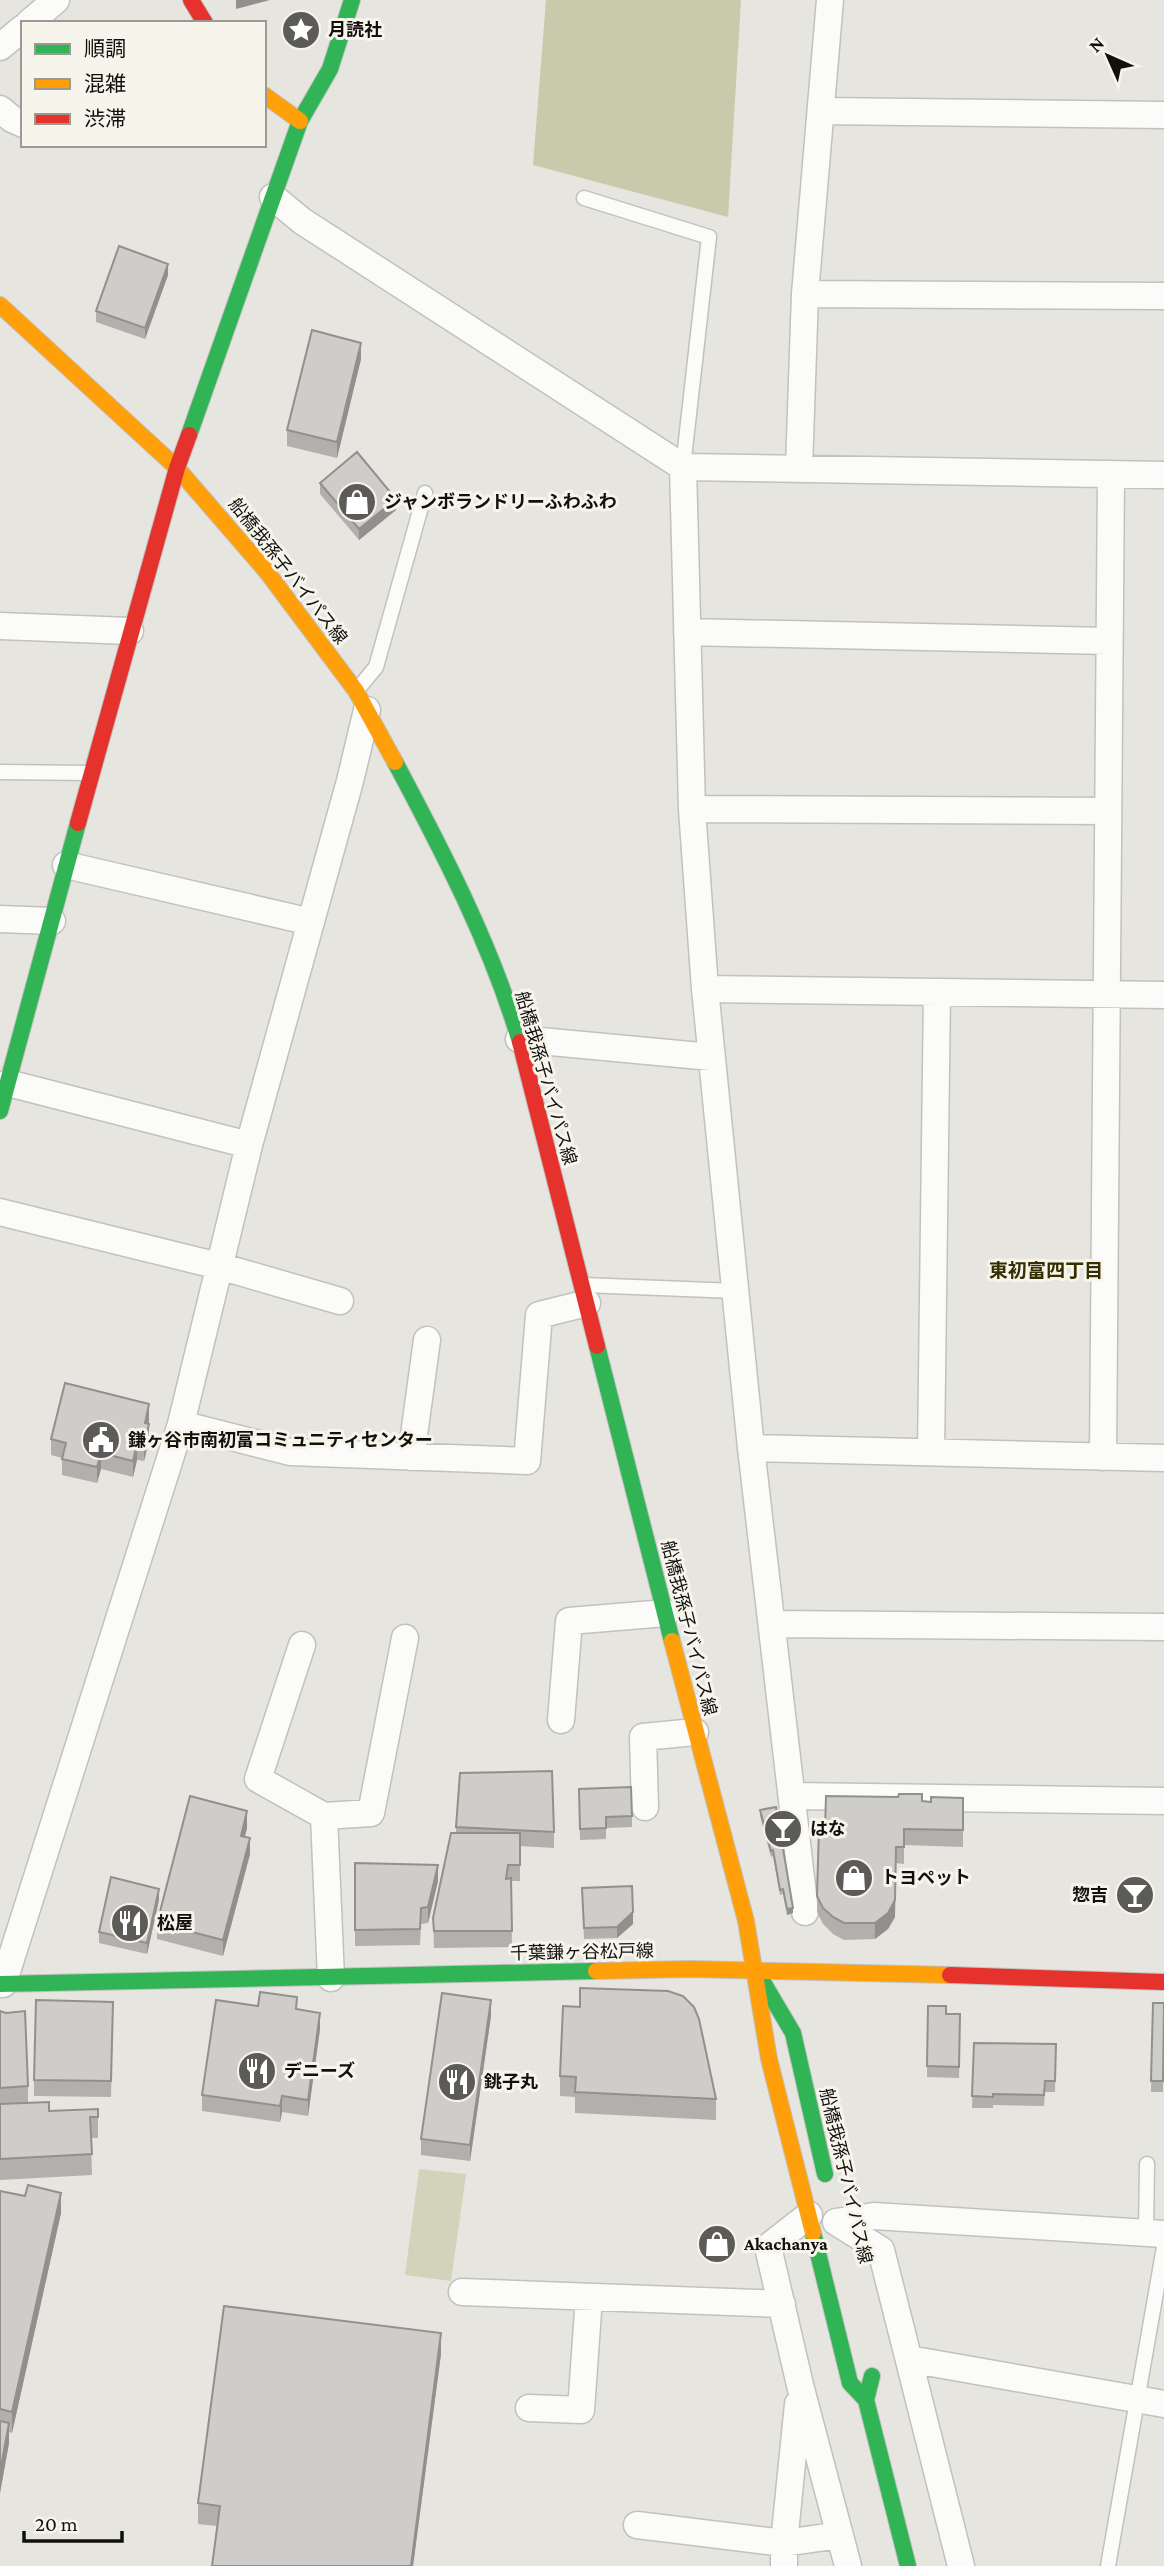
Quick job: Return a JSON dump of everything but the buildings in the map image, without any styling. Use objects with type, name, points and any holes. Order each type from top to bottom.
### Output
[{"type":"street","points":[[31,21],[56,0]]},
{"type":"street","points":[[191,0],[204,21]]},
{"type":"street","points":[[0,1111],[177,468],[300,121],[330,69],[352,0]]},
{"type":"street","points":[[799,468],[805,293],[830,0]]},
{"type":"street","points":[[0,47],[21,30]]},
{"type":"street","points":[[266,96],[300,121]]},
{"type":"street","points":[[0,109],[21,123]]},
{"type":"street","points":[[821,111],[1164,115]]},
{"type":"street","points":[[273,197],[302,221],[683,467],[1164,475]]},
{"type":"street","points":[[805,293],[1164,296]]},
{"type":"street","name":"船橋我孫子バイパス線","points":[[5,319],[177,468],[267,572],[362,701],[436,839],[488,953],[519,1039],[695,1732],[746,1921],[756,1970],[766,2046],[842,2248]]},
{"type":"street","points":[[683,467],[692,809],[705,989],[751,1447],[805,1912]]},
{"type":"street","points":[[1103,1457],[1111,474]]},
{"type":"street","points":[[0,626],[131,631]]},
{"type":"street","points":[[687,632],[1109,641]]},
{"type":"street","points":[[1,1984],[181,1424],[249,1144],[311,922],[362,701]]},
{"type":"street","points":[[692,809],[1108,811]]},
{"type":"street","points":[[66,865],[311,922]]},
{"type":"street","points":[[0,919],[52,922]]},
{"type":"street","points":[[705,989],[1164,995]]},
{"type":"street","points":[[931,1452],[937,992]]},
{"type":"street","points":[[519,1039],[711,1057]]},
{"type":"street","points":[[8,1083],[249,1144]]},
{"type":"street","points":[[0,1212],[219,1266],[340,1301]]},
{"type":"street","points":[[181,1424],[290,1452],[527,1461],[538,1315],[585,1294]]},
{"type":"street","points":[[411,1457],[427,1340]]},
{"type":"street","points":[[751,1447],[1164,1458]]},
{"type":"street","points":[[561,1720],[569,1620],[666,1613]]},
{"type":"street","points":[[772,1624],[1164,1627]]},
{"type":"street","points":[[302,1645],[258,1780],[324,1816],[371,1813],[405,1638]]},
{"type":"street","points":[[645,1807],[643,1737],[695,1732]]},
{"type":"street","points":[[792,1796],[1164,1801]]},
{"type":"street","points":[[324,1816],[331,1978]]},
{"type":"street","name":"船橋我孫子バイパス線","points":[[756,1970],[793,2033],[827,2210],[850,2383],[866,2400],[908,2566]]},
{"type":"street","name":"千葉鎌ヶ谷松戸線","points":[[1,1984],[756,1970],[1164,1982]]},
{"type":"street","points":[[827,2210],[881,2250],[961,2566]]},
{"type":"street","points":[[848,2566],[800,2385],[768,2247],[827,2210],[1158,2238]]},
{"type":"street","points":[[462,2292],[782,2304]]},
{"type":"street","points":[[529,2408],[581,2410],[589,2297]]},
{"type":"street","points":[[909,2359],[1164,2404]]},
{"type":"street","name":"船橋我孫子バイパス線","points":[[866,2400],[872,2378],[869,2365]]},
{"type":"street","points":[[784,2554],[800,2385]]},
{"type":"street","points":[[638,2525],[784,2554],[840,2535]]},
{"type":"lane","points":[[584,198],[709,237],[683,467]]},
{"type":"lane","points":[[362,701],[376,667],[425,493]]},
{"type":"lane","points":[[0,772],[91,773]]},
{"type":"lane","points":[[585,1294],[736,1291]]},
{"type":"lane","points":[[1108,2566],[1138,2399],[1158,2238],[1147,2164]]},
{"type":"green space","points":[[546,0],[741,0],[728,217],[533,165]]},
{"type":"green space","points":[[419,2169],[466,2174],[451,2281],[405,2275]]},
{"type":"traffic: fast","points":[[189,435],[300,121],[330,69],[352,0]]},
{"type":"traffic: fast","points":[[395,762],[448,864],[480,934],[520,1042]]},
{"type":"traffic: fast","points":[[0,1111],[78,823]]},
{"type":"traffic: fast","points":[[597,1346],[672,1641]]},
{"type":"traffic: fast","points":[[0,1984],[596,1971]]},
{"type":"traffic: fast","points":[[764,1984],[793,2033],[825,2174]]},
{"type":"traffic: fast","points":[[813,2233],[850,2383],[866,2400]]},
{"type":"traffic: fast","points":[[872,2376],[866,2400],[908,2566]]},
{"type":"traffic: slow","points":[[266,96],[300,121]]},
{"type":"traffic: slow","points":[[0,305],[177,468],[267,572],[356,691],[395,762]]},
{"type":"traffic: slow","points":[[672,1641],[746,1921],[769,2059],[813,2233]]},
{"type":"traffic: slow","points":[[596,1971],[690,1969],[950,1975]]},
{"type":"traffic: jam","points":[[191,0],[204,21]]},
{"type":"traffic: jam","points":[[78,823],[177,468],[189,435]]},
{"type":"traffic: jam","points":[[520,1042],[597,1346]]},
{"type":"traffic: jam","points":[[950,1975],[1164,1982]]},
{"type":"place","name":"月読社","points":[[301,30]]},
{"type":"place","name":"ジャンボランドリーふわふわ","points":[[357,502]]},
{"type":"place","name":"鎌ヶ谷市南初富コミュニティセンター","points":[[101,1440]]},
{"type":"place","name":"はな","points":[[783,1829]]},
{"type":"place","name":"トヨペット","points":[[854,1878]]},
{"type":"place","name":"惣吉","points":[[1135,1895]]},
{"type":"place","name":"松屋","points":[[130,1923]]},
{"type":"place","name":"デニーズ","points":[[257,2071]]},
{"type":"place","name":"銚子丸","points":[[457,2082]]},
{"type":"place","name":"Akachanya","points":[[717,2244]]},
{"type":"district","name":"東初富四丁目","points":[[1046,1270]]}]
